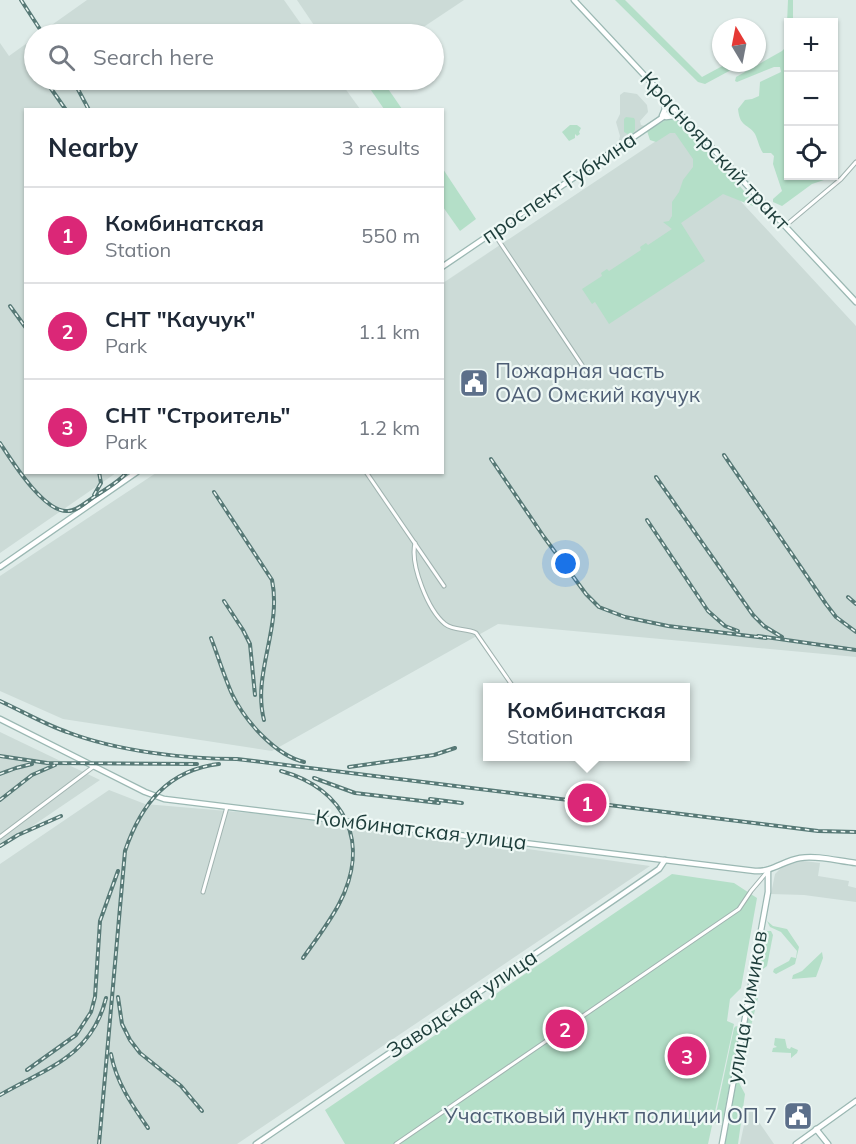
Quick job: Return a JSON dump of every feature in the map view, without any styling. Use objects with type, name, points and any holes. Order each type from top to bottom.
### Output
[{"type":"main road","name":"Красноярский тракт","points":[[574,0],[856,302]]},
{"type":"main road","points":[[658,121],[665,109],[661,93]]},
{"type":"main road","name":"проспект Губкина","points":[[444,266],[675,109]]},
{"type":"main road","points":[[658,121],[674,116],[688,122]]},
{"type":"main road","points":[[0,567],[134,474]]},
{"type":"main road","name":"Комбинатская улица","points":[[0,719],[159,798],[755,871],[768,870],[806,857],[856,863]]},
{"type":"main road","name":"Заводская улица","points":[[256,1144],[659,869],[664,860]]},
{"type":"main road","name":"улица Химиков","points":[[722,1144],[768,892],[768,870]]},
{"type":"main road","points":[[796,1144],[856,1101]]},
{"type":"main road","points":[[816,1129],[828,1144]]},
{"type":"street","points":[[786,226],[841,179],[856,162]]},
{"type":"street","points":[[493,232],[588,374]]},
{"type":"street","points":[[367,474],[444,586]]},
{"type":"street","points":[[415,543],[414,552],[422,587],[436,613],[451,628],[476,633],[511,683]]},
{"type":"street","points":[[0,837],[95,766]]},
{"type":"street","points":[[203,892],[228,806]]},
{"type":"street","points":[[396,1144],[739,909],[768,870]]},
{"type":"shaded area","points":[[87,0],[284,0],[301,24],[53,24]]},
{"type":"shaded area","points":[[297,0],[464,0],[428,24],[313,24]]},
{"type":"shaded area","points":[[0,43],[9,56],[24,45],[24,90],[346,90],[359,108],[24,108],[24,474],[115,474],[0,553]]},
{"type":"shaded area","points":[[624,92],[637,94],[647,105],[648,112],[640,121],[641,125],[645,126],[618,144],[620,136],[616,122],[620,114],[620,95]]},
{"type":"shaded area","points":[[674,129],[856,326],[856,657],[498,624],[272,751],[63,719],[0,691],[0,576],[154,474],[444,474],[444,282]]},
{"type":"shaded area","points":[[0,732],[100,780],[0,848]]},
{"type":"shaded area","points":[[109,790],[145,804],[296,817],[650,866],[237,1144],[0,1144],[0,864]]},
{"type":"shaded area","points":[[796,860],[820,863],[818,876],[849,881],[848,886],[856,888],[856,902],[804,895],[771,894],[775,874],[782,867]]},
{"type":"shaded area","points":[[751,1108],[774,1144],[740,1144],[747,1111]]},
{"type":"green space","points":[[615,0],[625,0],[702,77],[712,72],[727,72],[705,84],[698,82]]},
{"type":"green space","points":[[788,0],[793,0],[793,18],[787,18]]},
{"type":"green space","points":[[784,49],[784,180],[824,180],[812,184],[782,206],[773,202],[773,199],[782,191],[773,164],[774,156],[771,153],[763,153],[755,134],[742,122],[738,109],[745,100],[759,96],[760,82],[781,72],[780,67],[766,70],[766,60]]},
{"type":"green space","points":[[745,72],[762,72],[737,82],[736,77]]},
{"type":"green space","points":[[371,90],[389,90],[401,108],[383,108]]},
{"type":"green space","points":[[626,117],[635,120],[635,130],[631,136],[624,132]]},
{"type":"green space","points":[[669,118],[681,121],[755,204],[753,206],[723,194],[681,223],[705,261],[609,324],[595,302],[592,304],[582,289],[602,276],[601,273],[607,269],[609,271],[641,250],[640,247],[646,243],[648,245],[672,229],[663,222],[669,221],[672,216],[672,202],[683,180],[693,167],[693,159],[675,133],[670,133],[656,142],[650,140],[647,131]]},
{"type":"green space","points":[[570,125],[577,125],[581,128],[580,134],[577,136],[575,134],[575,138],[569,141],[562,132]]},
{"type":"green space","points":[[444,171],[476,219],[460,231],[444,208]]},
{"type":"green space","points":[[672,874],[734,883],[757,898],[741,988],[730,999],[727,1021],[734,1024],[708,1144],[345,1144],[325,1110]]},
{"type":"green space","points":[[767,921],[773,926],[787,929],[799,947],[795,964],[776,974],[773,972],[774,969],[789,961],[791,957],[796,958],[797,951],[781,932],[770,927]]},
{"type":"green space","points":[[766,931],[771,931],[773,935],[767,966],[763,969],[759,965]]},
{"type":"green space","points":[[822,952],[823,958],[816,977],[792,979],[793,975],[802,971]]},
{"type":"green space","points":[[753,996],[758,998],[751,1026],[748,1019]]},
{"type":"green space","points":[[736,1026],[741,1028],[722,1124],[714,1123],[734,1028]]},
{"type":"green space","points":[[775,1038],[785,1039],[787,1048],[798,1050],[797,1053],[791,1058],[791,1053],[772,1052],[773,1048],[777,1047],[774,1045]]},
{"type":"green space","points":[[737,1079],[745,1094],[738,1144],[725,1144]]},
{"type":"railway","points":[[21,0],[37,24]]},
{"type":"railway","points":[[52,90],[65,108]]},
{"type":"railway","points":[[78,90],[88,108]]},
{"type":"railway","points":[[10,306],[24,325]]},
{"type":"railway","points":[[0,443],[12,462],[39,495],[59,509],[72,511],[117,482],[125,474]]},
{"type":"railway","points":[[724,455],[826,604],[836,617],[856,632]]},
{"type":"railway","points":[[491,459],[544,537],[586,594],[599,607],[625,617],[668,626],[766,638]]},
{"type":"railway","points":[[94,495],[101,483],[99,474]]},
{"type":"railway","points":[[656,477],[753,615],[764,626],[782,637]]},
{"type":"railway","points":[[214,492],[272,580],[273,616],[262,685],[261,703],[264,720]]},
{"type":"railway","points":[[647,520],[708,611],[725,626],[738,631]]},
{"type":"railway","points":[[848,597],[856,604]]},
{"type":"railway","points":[[224,601],[250,644],[255,695]]},
{"type":"railway","points":[[758,636],[856,650]]},
{"type":"railway","points":[[211,638],[232,694],[253,726],[272,745],[304,762]]},
{"type":"railway","points":[[0,701],[86,739],[151,753],[237,759],[818,831],[856,832]]},
{"type":"railway","points":[[349,767],[434,755],[455,748]]},
{"type":"railway","points":[[0,756],[47,763],[197,764]]},
{"type":"railway","points":[[0,774],[32,764]]},
{"type":"railway","points":[[99,1144],[125,851],[139,818],[159,792],[185,774],[219,764]]},
{"type":"railway","points":[[0,800],[32,775],[55,765]]},
{"type":"railway","points":[[281,771],[303,779],[322,791],[336,805],[346,821],[352,840],[353,860],[348,882],[339,904],[303,958]]},
{"type":"railway","points":[[314,778],[355,793],[439,803]]},
{"type":"railway","points":[[430,799],[462,803]]},
{"type":"railway","points":[[0,846],[18,835],[61,816]]},
{"type":"railway","points":[[27,1070],[76,1035],[91,1012],[95,997],[100,921],[118,871]]},
{"type":"railway","points":[[118,997],[122,1024],[130,1040],[140,1053],[181,1086],[202,1111]]},
{"type":"railway","points":[[0,1095],[51,1068],[79,1047],[99,1018],[106,998]]},
{"type":"railway","points":[[111,1054],[121,1084],[148,1128]]},
{"type":"place","name":"Пожарная часть ОАО Омский каучук","points":[[474,383]]},
{"type":"place","name":"Комбинатская","points":[[587,803]]},
{"type":"place","name":"СНТ \"Каучук\"","points":[[565,1029]]},
{"type":"place","name":"СНТ \"Строитель\"","points":[[687,1056]]},
{"type":"place","name":"Участковый пункт полиции ОП 7","points":[[798,1116]]}]
